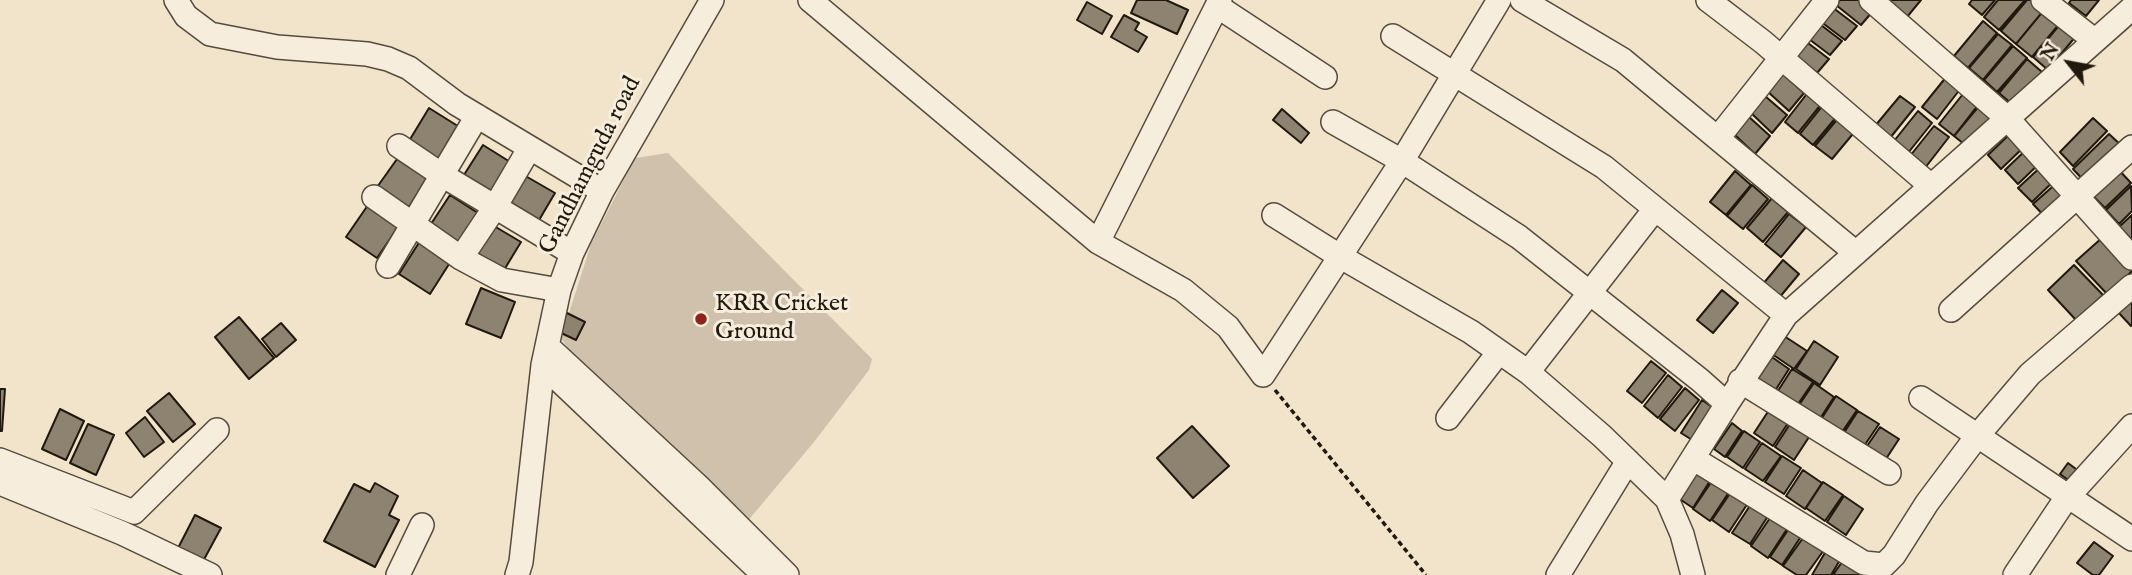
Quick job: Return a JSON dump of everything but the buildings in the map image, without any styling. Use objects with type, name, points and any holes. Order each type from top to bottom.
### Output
[{"type":"street","points":[[176,0],[186,16],[210,34],[277,47],[367,54],[409,68],[457,104],[602,191]]},
{"type":"street","name":"Gandhamguda road","points":[[517,575],[521,562],[545,356],[559,290],[572,253],[602,191],[712,0]]},
{"type":"street","points":[[810,0],[1098,242],[1192,297],[1228,327],[1263,375],[1341,257],[1499,0]]},
{"type":"street","points":[[1522,0],[1623,60],[1856,253]]},
{"type":"street","points":[[1708,0],[1931,186]]},
{"type":"street","points":[[1718,138],[1827,0]]},
{"type":"street","points":[[1871,0],[2007,118],[2132,258]]},
{"type":"street","points":[[2043,0],[2094,40]]},
{"type":"street","points":[[1098,242],[1219,3],[1325,77]]},
{"type":"street","points":[[1667,499],[1740,381],[1786,315],[2132,8]]},
{"type":"street","points":[[1393,36],[1604,167],[1786,315]]},
{"type":"street","points":[[388,266],[477,116]]},
{"type":"street","points":[[1334,122],[1402,160],[1519,237],[1727,404]]},
{"type":"street","points":[[399,146],[572,253]]},
{"type":"street","points":[[1951,310],[2132,148]]},
{"type":"street","points":[[461,258],[529,149]]},
{"type":"street","points":[[374,197],[461,258],[502,280],[559,290]]},
{"type":"street","points":[[1528,372],[1655,209]]},
{"type":"street","points":[[1274,215],[1471,332],[1528,372],[1667,499],[1682,534],[1693,575]]},
{"type":"street","points":[[1694,459],[1864,563],[1883,570],[1927,503],[1978,435],[2030,374],[2132,286]]},
{"type":"street","points":[[1448,418],[1499,352]]},
{"type":"street","points":[[545,356],[757,560],[788,575]]},
{"type":"street","points":[[1740,381],[1889,473]]},
{"type":"street","points":[[1921,398],[2132,539]]},
{"type":"street","points":[[2015,575],[2068,496],[2132,426]]},
{"type":"street","points":[[122,533],[134,512],[217,430]]},
{"type":"street","points":[[0,460],[134,512]]},
{"type":"street","points":[[1558,575],[1628,461]]},
{"type":"street","points":[[0,483],[122,533],[210,575]]},
{"type":"street","points":[[398,575],[422,525]]},
{"type":"path","points":[[1263,375],[1426,575]]},
{"type":"shaded area","name":"KRR Cricket Ground","points":[[668,153],[872,359],[869,370],[814,442],[746,523],[587,376],[561,338],[591,244],[635,158]]},
{"type":"place","name":"KRR Cricket Ground","points":[[701,319]]}]
